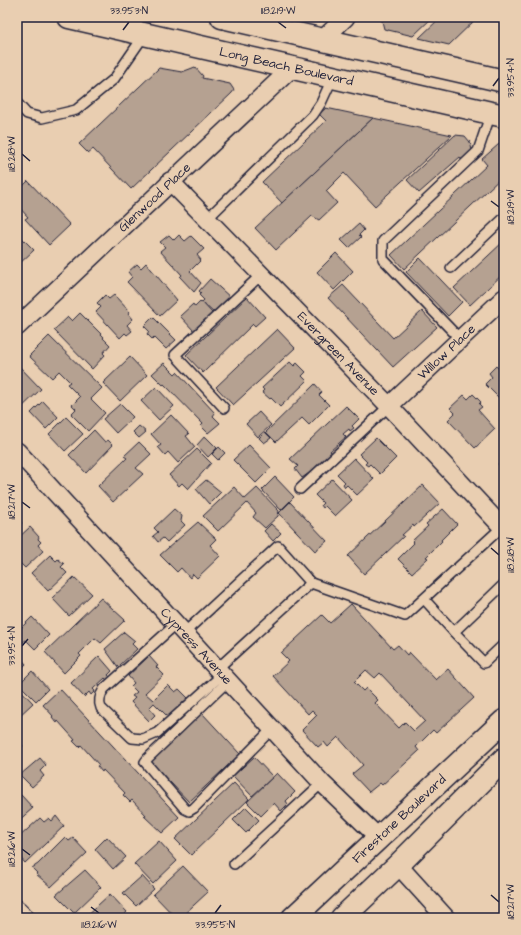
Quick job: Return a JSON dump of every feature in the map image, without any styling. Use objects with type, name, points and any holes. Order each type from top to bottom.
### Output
[{"type":"main road","name":"Long Beach Boulevard","points":[[70,17],[498,114]]},
{"type":"main road","points":[[222,17],[504,81]]},
{"type":"main road","name":"Firestone Boulevard","points":[[293,918],[504,721]]},
{"type":"main road","points":[[342,918],[398,865],[504,759]]},
{"type":"street","points":[[322,40],[346,17]]},
{"type":"street","name":"Glenwood Place","points":[[17,327],[170,181],[292,68]]},
{"type":"street","name":"Evergreen Avenue","points":[[170,181],[389,406],[503,528]]},
{"type":"street","name":"Willow Place","points":[[389,406],[504,298]]},
{"type":"street","name":"Cypress Avenue","points":[[17,451],[322,783],[379,838]]},
{"type":"street","points":[[398,865],[446,918]]},
{"type":"street","points":[[17,909],[26,918]]},
{"type":"lane","points":[[17,103],[27,114],[42,118],[76,110],[114,79],[145,34]]},
{"type":"lane","points":[[207,219],[313,115],[321,104],[333,77]]},
{"type":"lane","points":[[460,339],[383,258],[383,241],[478,151],[498,114]]},
{"type":"lane","points":[[451,268],[504,218]]},
{"type":"lane","points":[[224,408],[175,355],[261,275]]},
{"type":"lane","points":[[300,489],[389,406]]},
{"type":"lane","points":[[222,675],[157,733],[143,739],[132,738],[101,708],[100,697],[104,689],[278,546],[311,582],[405,616],[503,528]]},
{"type":"lane","points":[[272,729],[194,808],[189,810],[185,809],[145,762],[222,675],[311,582]]},
{"type":"lane","points":[[454,632],[504,584]]},
{"type":"lane","points":[[424,599],[484,663],[504,644]]},
{"type":"lane","points":[[234,864],[322,783]]},
{"type":"building","points":[[381,17],[433,17],[413,36],[384,29]]},
{"type":"building","points":[[441,17],[478,17],[449,45],[419,38]]},
{"type":"building","points":[[195,67],[203,76],[202,78],[230,84],[234,90],[131,189],[93,149],[88,153],[79,144],[159,68],[182,72]]},
{"type":"building","points":[[326,108],[373,118],[282,203],[262,182],[326,121],[319,114]]},
{"type":"building","points":[[373,118],[452,135],[375,206],[344,173],[326,191],[337,203],[319,220],[312,216],[276,250],[255,228]]},
{"type":"building","points":[[455,135],[465,136],[470,142],[472,150],[462,160],[460,157],[419,193],[407,180]]},
{"type":"building","points":[[499,144],[504,145],[504,175],[404,269],[391,255],[487,165],[482,159]]},
{"type":"building","points":[[28,181],[70,225],[49,245],[25,219],[28,217],[17,205],[17,192]]},
{"type":"building","points":[[359,224],[364,230],[359,235],[361,237],[349,248],[341,240]]},
{"type":"building","points":[[17,233],[34,250],[17,266]]},
{"type":"building","points":[[169,235],[174,240],[179,235],[185,241],[191,236],[204,249],[197,255],[201,260],[190,271],[201,283],[194,292],[180,277],[182,275],[160,251],[165,247],[160,242]]},
{"type":"building","points":[[504,241],[504,273],[470,305],[454,288]]},
{"type":"building","points":[[336,253],[353,271],[334,290],[317,272]]},
{"type":"building","points":[[420,258],[462,302],[448,316],[406,272]]},
{"type":"building","points":[[146,263],[177,300],[160,316],[127,282],[132,277],[128,272],[137,264],[141,268]]},
{"type":"building","points":[[210,279],[231,298],[215,314],[202,302],[204,300],[199,295],[201,293],[199,291]]},
{"type":"building","points":[[343,285],[393,338],[422,311],[437,327],[393,367],[328,298]]},
{"type":"building","points":[[105,295],[109,299],[114,295],[130,312],[128,313],[133,319],[127,325],[132,331],[127,335],[125,333],[120,338],[96,312],[101,307],[97,303]]},
{"type":"building","points":[[247,297],[265,317],[255,326],[253,324],[203,373],[186,355]]},
{"type":"building","points":[[201,301],[213,314],[194,331],[180,316],[193,304],[195,307]]},
{"type":"building","points":[[80,313],[110,345],[103,353],[105,355],[92,369],[54,330],[68,317],[72,321]]},
{"type":"building","points":[[153,317],[176,340],[166,349],[154,337],[152,339],[147,334],[149,331],[144,326]]},
{"type":"building","points":[[277,329],[295,348],[233,405],[216,387]]},
{"type":"building","points":[[49,336],[102,388],[91,399],[105,413],[88,431],[71,414],[76,409],[72,405],[80,397],[67,384],[70,382],[59,371],[52,378],[29,356]]},
{"type":"building","points":[[130,357],[147,375],[120,401],[103,383]]},
{"type":"building","points":[[290,362],[294,366],[297,363],[306,372],[302,376],[307,381],[280,407],[262,392],[264,390],[262,388]]},
{"type":"building","points":[[164,363],[175,374],[177,372],[215,413],[213,416],[220,423],[208,433],[201,426],[203,424],[164,384],[163,385],[152,374]]},
{"type":"building","points":[[19,366],[41,389],[17,412],[17,368]]},
{"type":"building","points":[[496,366],[500,370],[504,366],[504,403],[485,384],[492,377],[489,373]]},
{"type":"building","points":[[315,384],[322,392],[319,395],[329,405],[309,425],[302,418],[276,442],[266,432]]},
{"type":"building","points":[[156,387],[174,406],[159,420],[141,401]]},
{"type":"building","points":[[473,394],[481,402],[479,404],[482,407],[478,410],[495,429],[475,448],[448,420],[455,413],[450,408],[464,395],[468,399]]},
{"type":"building","points":[[43,401],[58,417],[46,429],[31,413]]},
{"type":"building","points":[[120,404],[133,417],[116,433],[103,419]]},
{"type":"building","points":[[346,406],[359,419],[352,426],[354,428],[350,431],[349,429],[343,434],[346,437],[330,451],[333,454],[313,472],[312,471],[302,478],[295,469],[298,466],[290,459]]},
{"type":"building","points":[[259,412],[271,425],[258,437],[246,424]]},
{"type":"building","points":[[171,415],[189,434],[186,436],[195,447],[178,463],[168,452],[165,455],[158,447],[161,445],[151,434]]},
{"type":"building","points":[[66,417],[83,434],[65,451],[49,434]]},
{"type":"building","points":[[139,426],[146,432],[139,438],[133,432]]},
{"type":"building","points":[[94,430],[105,442],[108,440],[113,445],[86,473],[69,455]]},
{"type":"building","points":[[265,432],[271,438],[264,443],[259,438]]},
{"type":"building","points":[[205,436],[217,448],[208,457],[197,445]]},
{"type":"building","points":[[376,438],[396,458],[380,474],[370,464],[368,466],[365,464],[367,462],[359,454]]},
{"type":"building","points":[[139,442],[151,454],[136,468],[143,474],[113,502],[98,486],[127,458],[124,456]]},
{"type":"building","points":[[249,445],[271,468],[256,483],[233,460]]},
{"type":"building","points":[[219,447],[225,453],[218,460],[212,454]]},
{"type":"building","points":[[197,449],[211,463],[188,489],[182,483],[179,486],[169,475]]},
{"type":"building","points":[[354,458],[374,479],[357,495],[347,485],[345,487],[343,484],[345,482],[337,474]]},
{"type":"building","points":[[504,459],[504,470],[498,464]]},
{"type":"building","points":[[275,477],[294,497],[281,510],[262,490]]},
{"type":"building","points":[[332,479],[352,500],[335,516],[325,506],[323,508],[321,505],[323,503],[315,495]]},
{"type":"building","points":[[206,480],[221,492],[209,504],[196,489]]},
{"type":"building","points":[[423,485],[440,503],[414,527],[413,525],[402,535],[404,536],[364,574],[348,556]]},
{"type":"building","points":[[234,487],[245,499],[257,488],[279,511],[278,516],[265,528],[253,517],[256,513],[247,503],[218,531],[203,516]]},
{"type":"building","points":[[290,502],[327,541],[315,551],[279,513]]},
{"type":"building","points":[[174,509],[182,516],[181,521],[185,525],[167,542],[163,538],[158,542],[153,536],[158,532],[154,528]]},
{"type":"building","points":[[443,509],[457,524],[426,557],[428,558],[412,573],[398,559],[414,543],[412,541],[428,526],[426,524]]},
{"type":"building","points":[[17,518],[22,523],[17,527]]},
{"type":"building","points":[[198,522],[216,539],[210,545],[220,556],[197,578],[193,574],[190,578],[181,568],[177,572],[160,555]]},
{"type":"building","points":[[271,524],[281,533],[273,541],[264,531]]},
{"type":"building","points":[[30,527],[39,537],[38,539],[41,542],[38,545],[43,551],[25,568],[17,560],[17,539]]},
{"type":"building","points":[[50,555],[56,561],[58,559],[64,564],[61,567],[67,573],[48,591],[31,573]]},
{"type":"building","points":[[74,577],[92,594],[69,616],[52,598]]},
{"type":"building","points":[[101,598],[125,620],[101,643],[95,638],[79,654],[81,656],[64,673],[45,652]]},
{"type":"building","points":[[351,604],[393,649],[398,645],[407,655],[409,652],[436,680],[448,669],[474,698],[436,733],[433,730],[416,747],[419,751],[382,785],[380,783],[369,792],[352,774],[363,765],[338,737],[328,747],[324,742],[318,747],[302,730],[317,715],[312,710],[308,714],[273,676],[289,661],[281,653],[322,615],[330,623]],"holes":[[[366,670],[375,678],[380,673],[425,721],[414,731],[405,722],[399,728],[375,703],[378,700],[366,688],[363,691],[354,682]]]},
{"type":"building","points":[[32,617],[49,635],[35,649],[26,640],[22,643],[17,638],[17,632]]},
{"type":"building","points":[[124,632],[135,641],[132,644],[137,649],[118,667],[105,649]]},
{"type":"building","points":[[17,654],[26,664],[17,673]]},
{"type":"building","points":[[99,656],[112,671],[108,675],[110,677],[107,680],[105,678],[93,689],[95,691],[91,695],[89,692],[84,697],[71,683]]},
{"type":"building","points":[[149,656],[158,666],[156,667],[164,675],[145,693],[153,700],[168,685],[175,692],[179,689],[189,699],[170,719],[154,703],[149,708],[155,715],[149,721],[131,702],[135,698],[132,696],[137,692],[131,686],[134,683],[128,676]]},
{"type":"building","points":[[32,671],[48,689],[36,701],[19,684]]},
{"type":"building","points":[[17,686],[33,703],[17,718]]},
{"type":"building","points":[[60,689],[179,817],[162,833],[144,816],[146,815],[132,800],[130,802],[123,795],[125,793],[103,770],[102,772],[97,766],[99,765],[81,745],[79,747],[73,741],[75,740],[58,721],[57,723],[43,705]]},
{"type":"building","points":[[202,713],[240,754],[189,802],[150,761]]},
{"type":"building","points":[[17,740],[23,746],[17,751]]},
{"type":"building","points":[[254,757],[273,777],[252,796],[233,776]]},
{"type":"building","points":[[40,758],[46,765],[40,771],[44,776],[32,787],[20,775]]},
{"type":"building","points":[[277,773],[295,792],[286,801],[288,804],[281,811],[274,803],[261,816],[247,802]]},
{"type":"building","points":[[234,783],[249,799],[191,855],[175,839]]},
{"type":"building","points":[[21,795],[33,808],[17,822],[17,798]]},
{"type":"building","points":[[246,807],[259,820],[246,833],[233,820]]},
{"type":"building","points":[[56,816],[64,826],[25,863],[17,854],[17,839],[40,818],[44,822],[49,818],[52,821]]},
{"type":"building","points":[[65,837],[69,841],[73,838],[87,853],[51,887],[36,874],[37,873],[32,868]]},
{"type":"building","points":[[107,837],[126,857],[113,869],[95,849]]},
{"type":"building","points":[[159,841],[177,861],[153,884],[134,864]]},
{"type":"building","points":[[183,866],[208,892],[180,918],[176,918],[153,894]]},
{"type":"building","points":[[85,870],[101,887],[74,913],[56,895]]},
{"type":"building","points":[[142,876],[154,889],[136,906],[123,893]]},
{"type":"building","points":[[110,894],[127,912],[121,918],[84,918]]}]
